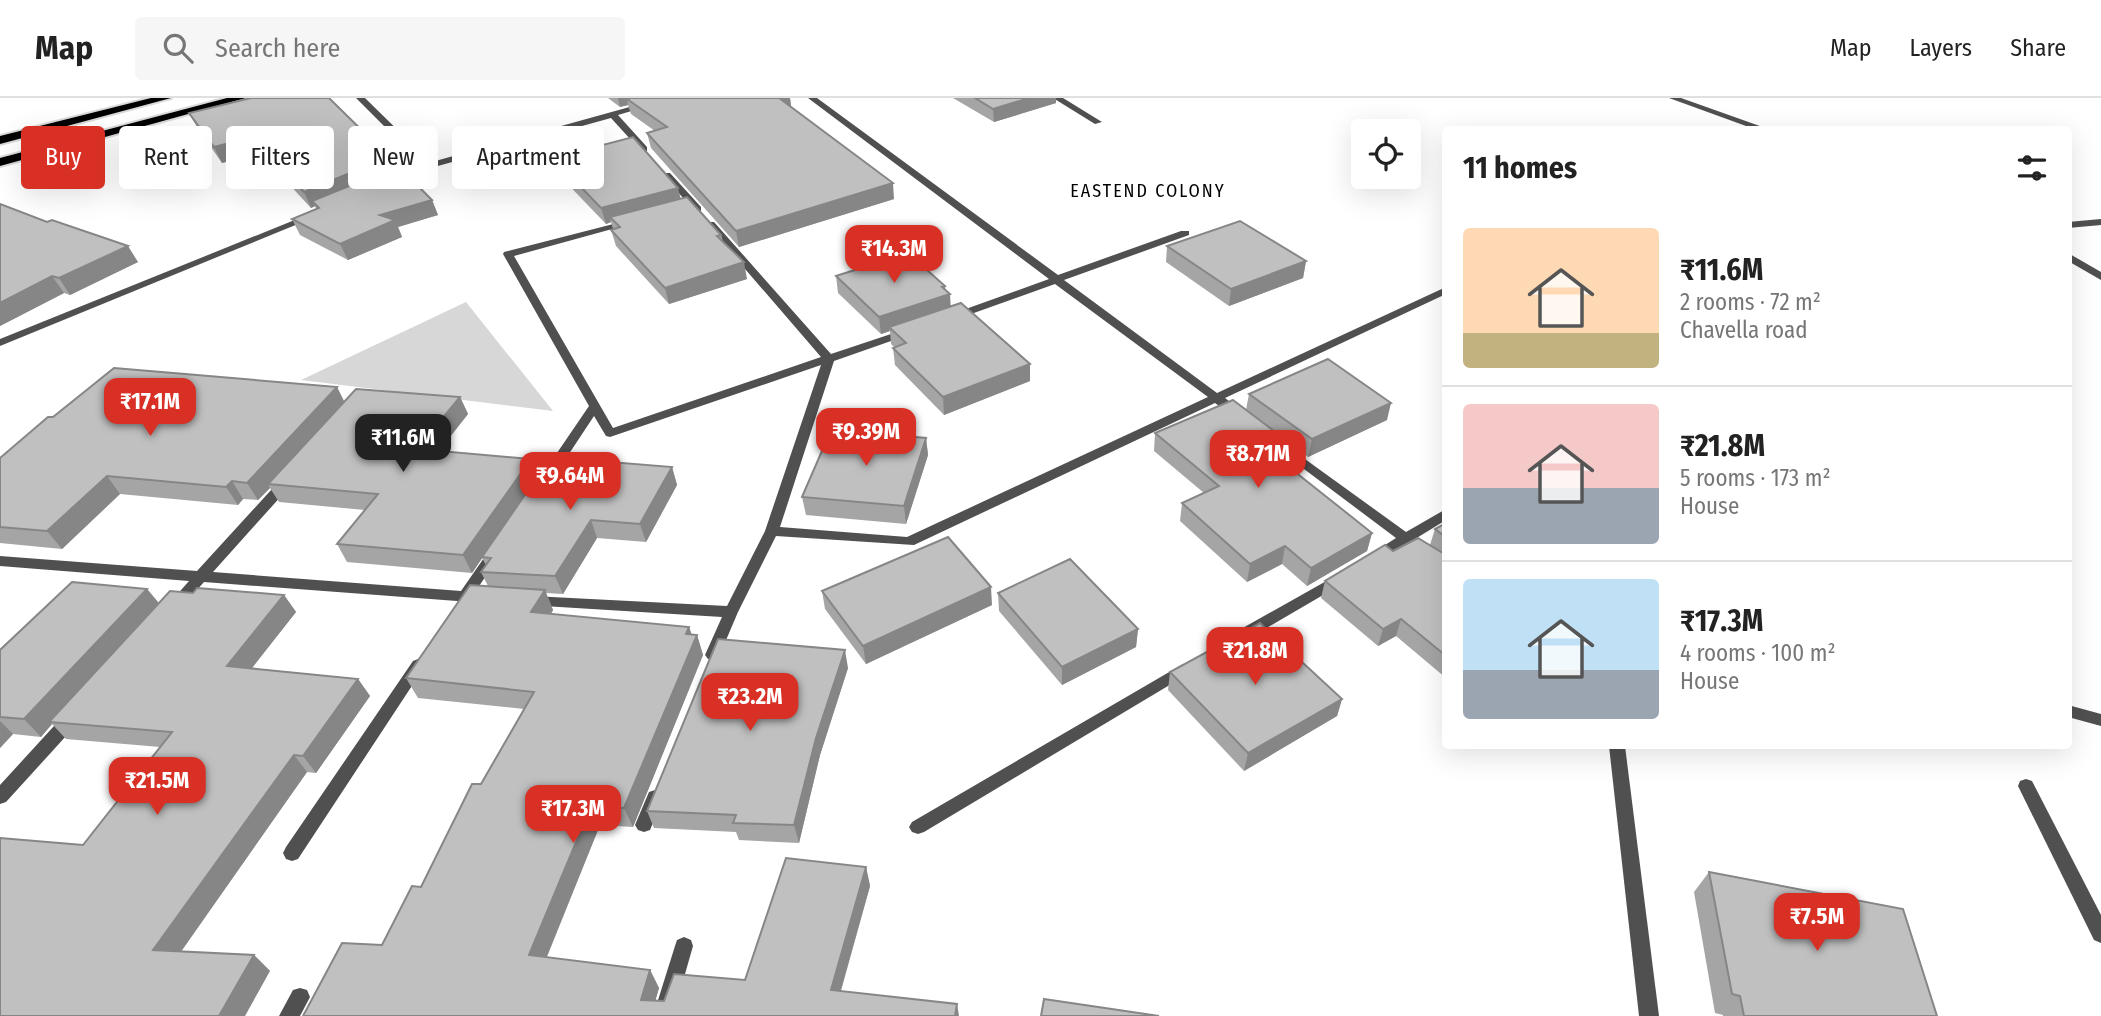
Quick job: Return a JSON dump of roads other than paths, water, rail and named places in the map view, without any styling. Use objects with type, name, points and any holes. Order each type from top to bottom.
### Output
[{"type":"highway","points":[[0,140],[165,98]]},
{"type":"highway","points":[[0,162],[240,98]]},
{"type":"street","points":[[360,98],[389,126]]},
{"type":"street","points":[[438,163],[671,98]]},
{"type":"street","points":[[812,98],[1250,422]]},
{"type":"street","points":[[1057,98],[1098,122]]},
{"type":"street","points":[[1569,98],[1576,98]]},
{"type":"street","points":[[1673,98],[1755,126]]},
{"type":"street","points":[[612,114],[653,160],[688,208],[829,359]]},
{"type":"street","points":[[0,343],[319,213]]},
{"type":"street","points":[[642,220],[508,254],[610,433],[918,328]]},
{"type":"street","points":[[2072,225],[2101,222]]},
{"type":"street","points":[[944,320],[1185,233]]},
{"type":"street","points":[[2072,259],[2101,277]]},
{"type":"street","points":[[772,531],[909,542],[1442,292]]},
{"type":"street","points":[[705,674],[731,612],[772,531],[829,359]]},
{"type":"street","points":[[541,485],[595,406]]},
{"type":"street","points":[[1272,439],[1442,566]]},
{"type":"street","points":[[164,617],[302,465]]},
{"type":"street","points":[[1228,644],[1442,516]]},
{"type":"street","points":[[461,602],[503,541]]},
{"type":"street","points":[[0,561],[461,602],[492,598]]},
{"type":"street","points":[[518,600],[731,612]]},
{"type":"street","points":[[292,853],[427,652]]},
{"type":"street","points":[[918,827],[1192,665]]},
{"type":"street","points":[[0,797],[82,707]]},
{"type":"street","points":[[2072,712],[2101,720]]},
{"type":"street","points":[[1617,749],[1649,1016]]},
{"type":"street","points":[[2026,786],[2101,934]]},
{"type":"street","points":[[644,825],[659,787]]},
{"type":"street","points":[[663,1016],[684,946]]},
{"type":"street","points":[[289,1016],[300,997]]},
{"type":"district","name":"EASTEND COLONY","points":[[1148,191]]}]
